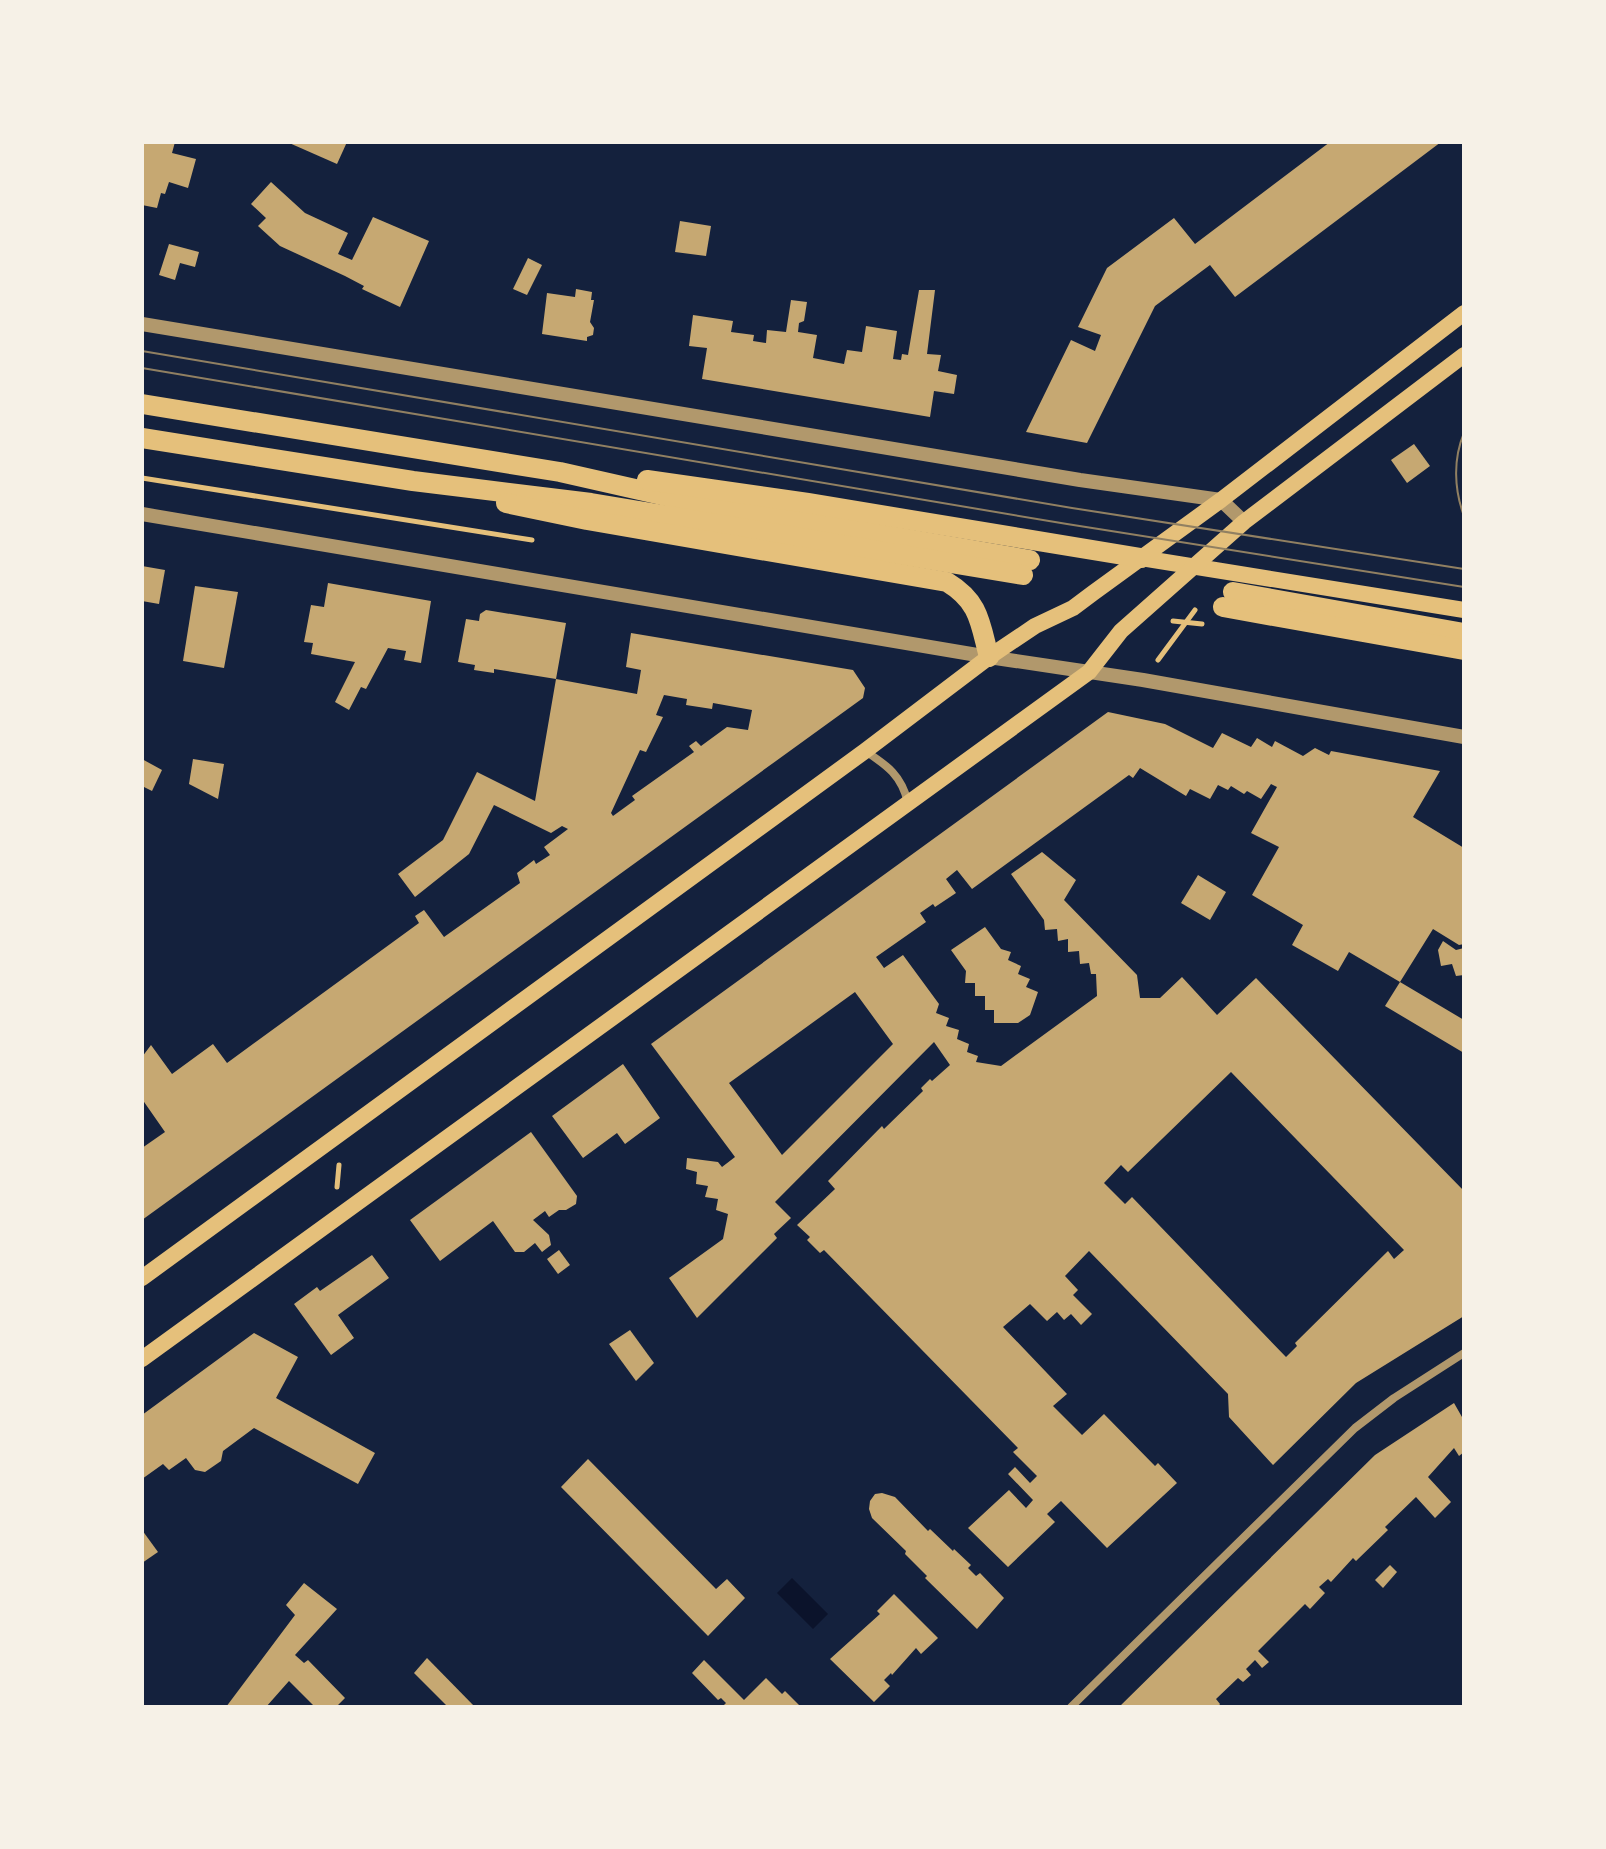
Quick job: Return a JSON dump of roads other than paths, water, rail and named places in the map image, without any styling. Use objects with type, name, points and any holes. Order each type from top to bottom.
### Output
[{"type":"main road","points":[[142,1278],[865,751],[989,657],[1035,626],[1073,608],[1221,500],[1464,313]]},
{"type":"main road","points":[[142,1359],[1089,672],[1121,631],[1244,522],[1464,355]]},
{"type":"main road","points":[[142,404],[560,472],[696,486],[1464,610]]},
{"type":"main road","points":[[142,438],[413,481],[579,502],[1026,568],[697,503],[560,472]]},
{"type":"main road","points":[[413,481],[551,513],[947,582],[960,590],[977,609],[989,657]]},
{"type":"main road","points":[[1464,633],[1228,600],[1464,650]]},
{"type":"street","points":[[142,324],[994,466],[1221,500],[1244,522]]},
{"type":"street","points":[[142,514],[1464,737]]},
{"type":"street","points":[[865,751],[897,775],[905,787],[909,803]]},
{"type":"street","points":[[1071,1707],[1355,1428],[1394,1398],[1464,1353]]},
{"type":"water","points":[[792,1578],[828,1614],[813,1629],[777,1593]]},
{"type":"tram line","points":[[142,351],[1072,508],[1464,569]]},
{"type":"tram line","points":[[142,368],[1067,524],[1464,587]]},
{"type":"tram line","points":[[1464,433],[1456,474],[1464,516]]}]
